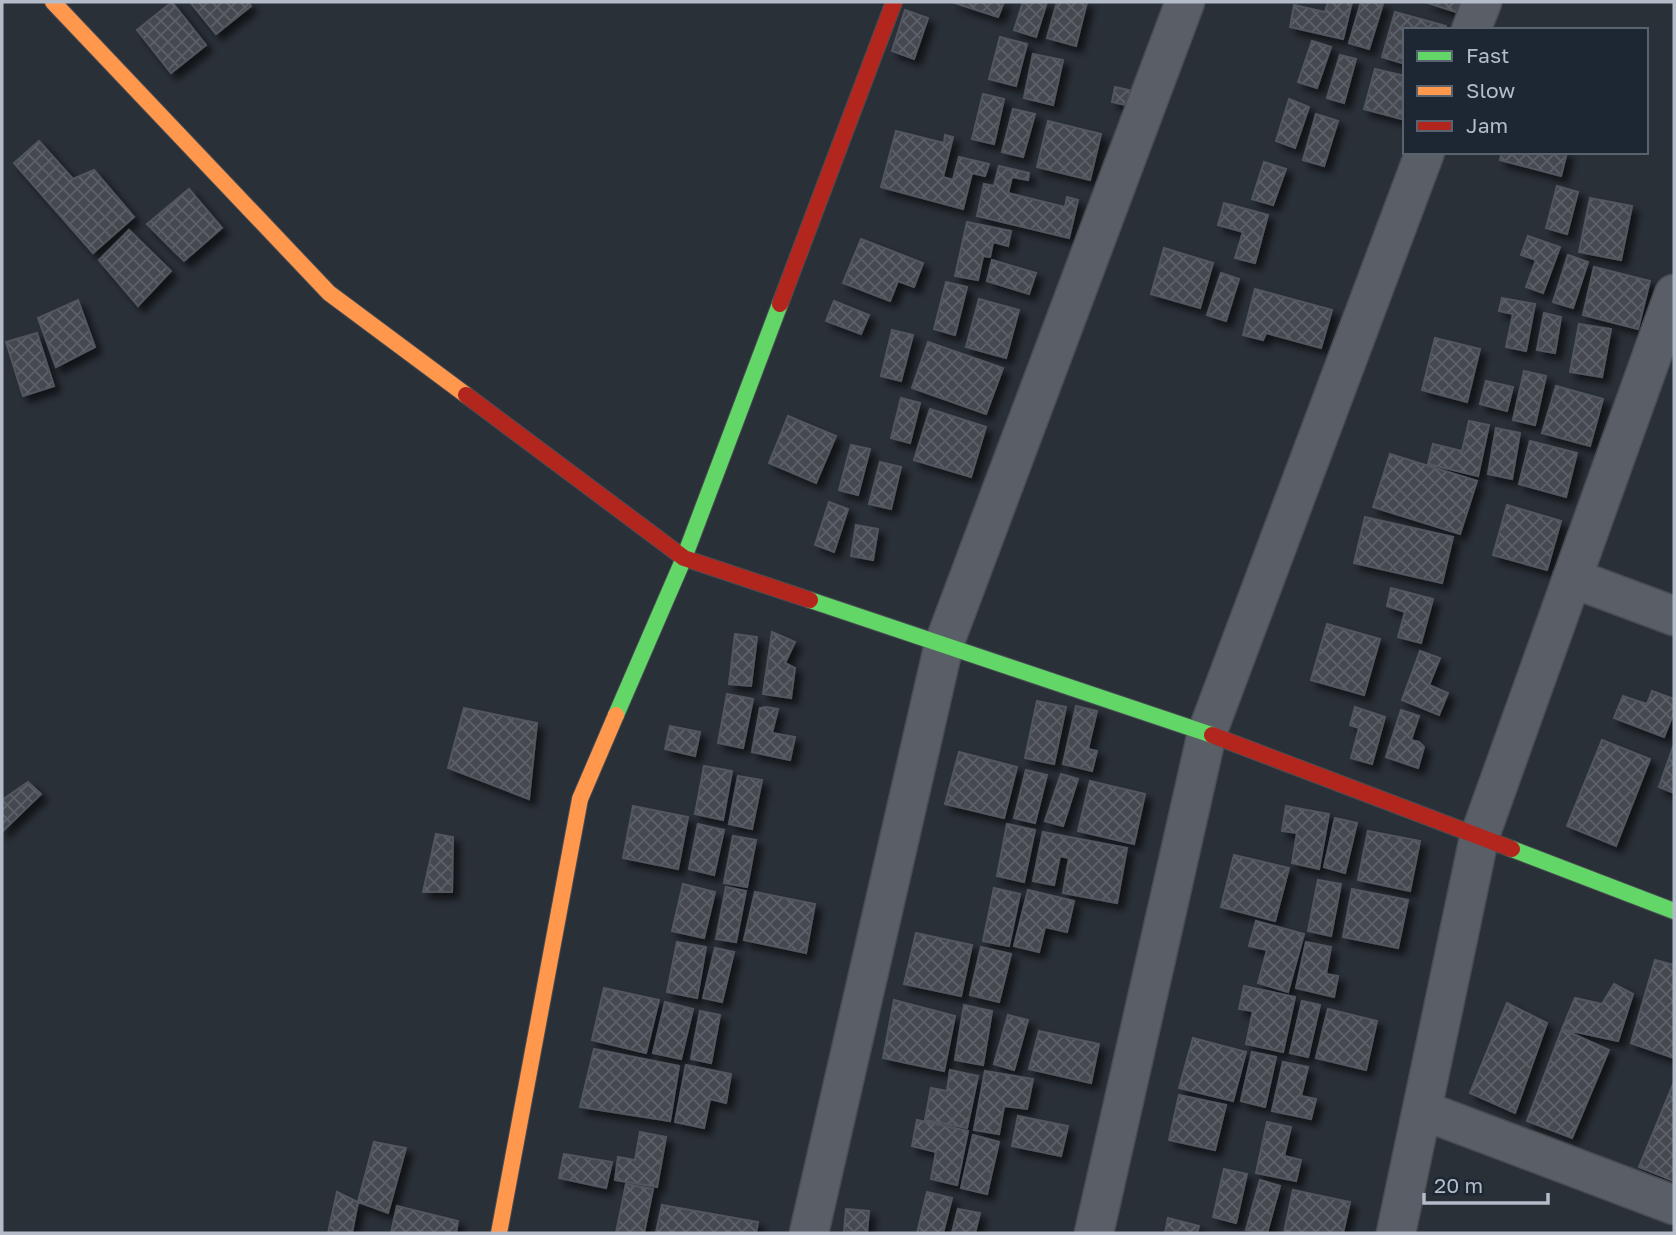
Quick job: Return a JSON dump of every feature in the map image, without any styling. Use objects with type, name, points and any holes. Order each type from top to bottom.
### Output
[{"type":"street","points":[[53,2],[330,293],[684,558],[1208,733],[1674,911]]},
{"type":"street","points":[[499,1233],[580,799],[684,558],[894,2]]},
{"type":"street","points":[[809,1233],[944,644],[1185,2]]},
{"type":"street","points":[[1472,28],[1482,2]]},
{"type":"street","points":[[1094,1233],[1208,733],[1424,154]]},
{"type":"street","points":[[1396,1233],[1479,838],[1674,293]]},
{"type":"street","points":[[1572,578],[1674,616]]},
{"type":"street","points":[[1422,1110],[1674,1205]]},
{"type":"building","points":[[172,2],[206,45],[171,73],[137,30]]},
{"type":"building","points":[[190,2],[248,2],[251,6],[216,34]]},
{"type":"building","points":[[952,2],[1004,2],[998,17]]},
{"type":"building","points":[[1023,2],[1047,2],[1036,37],[1014,30]]},
{"type":"building","points":[[1057,2],[1087,2],[1076,46],[1047,38]]},
{"type":"building","points":[[1328,2],[1352,2],[1343,39],[1290,27],[1294,5],[1325,12]]},
{"type":"building","points":[[1361,2],[1383,4],[1369,49],[1349,43]]},
{"type":"building","points":[[1425,2],[1462,2],[1459,13]]},
{"type":"building","points":[[905,10],[928,18],[914,59],[892,51]]},
{"type":"building","points":[[1395,12],[1446,26],[1403,28],[1403,63],[1382,57]]},
{"type":"building","points":[[1000,37],[1027,44],[1016,86],[989,79]]},
{"type":"building","points":[[1312,41],[1331,47],[1317,88],[1298,82]]},
{"type":"building","points":[[1033,54],[1063,60],[1053,105],[1024,98]]},
{"type":"building","points":[[1340,55],[1356,59],[1344,103],[1327,98]]},
{"type":"building","points":[[1375,69],[1403,76],[1403,119],[1364,109]]},
{"type":"building","points":[[1115,87],[1133,91],[1130,106],[1112,102]]},
{"type":"building","points":[[983,94],[1004,99],[994,144],[972,139]]},
{"type":"building","points":[[1289,99],[1309,107],[1295,148],[1276,141]]},
{"type":"building","points":[[1013,109],[1035,114],[1023,157],[1002,152]]},
{"type":"building","points":[[1316,114],[1338,121],[1324,166],[1303,160]]},
{"type":"building","points":[[1048,121],[1101,134],[1090,180],[1037,167]]},
{"type":"building","points":[[896,131],[944,143],[945,135],[953,137],[943,177],[953,180],[959,157],[989,164],[985,176],[972,173],[963,209],[881,187]]},
{"type":"building","points":[[39,141],[73,179],[94,170],[134,217],[93,253],[14,163]]},
{"type":"building","points":[[1502,154],[1566,154],[1561,176],[1500,160]]},
{"type":"building","points":[[1264,162],[1286,169],[1273,205],[1252,199]]},
{"type":"building","points":[[999,166],[1029,173],[1028,180],[1012,177],[1008,193],[1065,207],[1067,197],[1078,200],[1069,238],[977,216],[984,184],[994,186]]},
{"type":"building","points":[[1557,186],[1578,192],[1567,234],[1546,228]]},
{"type":"building","points":[[189,189],[222,228],[184,261],[147,224]]},
{"type":"building","points":[[1590,198],[1632,206],[1621,260],[1579,252]]},
{"type":"building","points":[[1224,203],[1268,215],[1255,263],[1235,258],[1243,232],[1218,225]]},
{"type":"building","points":[[967,222],[1011,231],[1008,246],[993,242],[990,257],[983,256],[978,280],[955,276]]},
{"type":"building","points":[[129,230],[171,271],[138,306],[99,260]]},
{"type":"building","points":[[1528,236],[1560,247],[1543,293],[1526,287],[1536,260],[1521,255]]},
{"type":"building","points":[[861,239],[923,263],[914,287],[898,281],[890,301],[843,283]]},
{"type":"building","points":[[1164,248],[1213,263],[1200,308],[1151,294]]},
{"type":"building","points":[[1568,255],[1588,262],[1573,308],[1553,302]]},
{"type":"building","points":[[992,260],[1036,273],[1029,294],[987,281]]},
{"type":"building","points":[[1594,267],[1650,281],[1638,329],[1583,315]]},
{"type":"building","points":[[1221,273],[1239,279],[1226,321],[1207,315]]},
{"type":"building","points":[[946,282],[967,287],[955,335],[934,329]]},
{"type":"building","points":[[1255,289],[1332,310],[1321,348],[1266,333],[1263,340],[1243,335]]},
{"type":"building","points":[[1502,298],[1535,304],[1526,351],[1506,347],[1513,314],[1499,311]]},
{"type":"building","points":[[979,299],[1019,310],[1006,358],[966,347]]},
{"type":"building","points":[[78,300],[95,347],[56,367],[38,318]]},
{"type":"building","points":[[834,301],[869,315],[861,334],[826,321]]},
{"type":"building","points":[[1544,313],[1561,317],[1555,353],[1537,350]]},
{"type":"building","points":[[1579,324],[1611,329],[1602,377],[1570,372]]},
{"type":"building","points":[[892,330],[913,335],[901,381],[881,376]]},
{"type":"building","points":[[37,333],[54,386],[23,396],[6,342]]},
{"type":"building","points":[[1435,338],[1480,349],[1467,402],[1422,390]]},
{"type":"building","points":[[928,342],[1003,368],[986,414],[912,388]]},
{"type":"building","points":[[1524,371],[1546,376],[1535,425],[1513,420]]},
{"type":"building","points":[[1486,381],[1513,387],[1507,411],[1480,404]]},
{"type":"building","points":[[1556,386],[1603,399],[1590,446],[1542,433]]},
{"type":"building","points":[[901,398],[920,403],[910,443],[891,438]]},
{"type":"building","points":[[930,409],[986,427],[971,477],[914,460]]},
{"type":"building","points":[[788,416],[836,436],[816,483],[769,463]]},
{"type":"building","points":[[1469,421],[1489,425],[1478,476],[1428,464],[1433,444],[1462,451]]},
{"type":"building","points":[[1496,428],[1520,433],[1512,479],[1488,474]]},
{"type":"building","points":[[1530,441],[1577,453],[1566,497],[1519,484]]},
{"type":"building","points":[[851,445],[870,449],[858,495],[839,490]]},
{"type":"building","points":[[1390,454],[1477,481],[1460,534],[1373,507]]},
{"type":"building","points":[[880,462],[901,467],[891,509],[869,504]]},
{"type":"building","points":[[829,502],[848,509],[834,552],[815,545]]},
{"type":"building","points":[[1507,505],[1561,521],[1547,570],[1493,555]]},
{"type":"building","points":[[1365,517],[1453,537],[1442,583],[1354,563]]},
{"type":"building","points":[[856,525],[878,529],[873,560],[851,556]]},
{"type":"building","points":[[1391,588],[1433,599],[1421,643],[1398,637],[1405,612],[1387,606]]},
{"type":"building","points":[[1327,624],[1380,639],[1364,695],[1311,680]]},
{"type":"building","points":[[772,632],[795,642],[785,663],[795,668],[791,698],[763,694]]},
{"type":"building","points":[[735,634],[757,637],[751,686],[729,684]]},
{"type":"building","points":[[1420,651],[1440,658],[1429,685],[1448,693],[1439,715],[1402,700]]},
{"type":"building","points":[[1652,691],[1674,699],[1674,712],[1664,737],[1614,718],[1623,696],[1647,704]]},
{"type":"building","points":[[727,694],[753,699],[743,748],[718,743]]},
{"type":"building","points":[[1037,701],[1066,707],[1054,764],[1025,758]]},
{"type":"building","points":[[1076,706],[1097,711],[1088,749],[1097,751],[1092,771],[1063,764]]},
{"type":"building","points":[[1355,707],[1385,717],[1372,764],[1351,758],[1359,728],[1350,725]]},
{"type":"building","points":[[464,708],[537,723],[529,799],[448,768]]},
{"type":"building","points":[[760,708],[778,709],[772,733],[795,737],[790,760],[752,752]]},
{"type":"building","points":[[1401,710],[1419,716],[1411,740],[1424,747],[1418,768],[1386,757]]},
{"type":"building","points":[[670,726],[700,732],[695,756],[665,749]]},
{"type":"building","points":[[1602,740],[1650,759],[1616,846],[1567,826]]},
{"type":"building","points":[[1674,747],[1674,793],[1659,787]]},
{"type":"building","points":[[959,752],[1017,767],[1004,818],[945,804]]},
{"type":"building","points":[[704,766],[732,771],[723,820],[695,814]]},
{"type":"building","points":[[1026,770],[1047,775],[1035,823],[1014,818]]},
{"type":"building","points":[[1061,774],[1078,779],[1063,826],[1045,821]]},
{"type":"building","points":[[738,776],[762,780],[752,829],[729,824]]},
{"type":"building","points":[[1090,781],[1145,794],[1134,844],[1078,831]]},
{"type":"building","points":[[28,782],[41,794],[2,832],[2,800]]},
{"type":"building","points":[[633,806],[688,817],[678,869],[623,858]]},
{"type":"building","points":[[1286,806],[1329,814],[1319,869],[1292,863],[1297,833],[1282,831]]},
{"type":"building","points":[[1335,818],[1357,823],[1345,873],[1324,867]]},
{"type":"building","points":[[698,824],[724,830],[714,875],[689,869]]},
{"type":"building","points":[[1007,824],[1035,830],[1024,882],[997,876]]},
{"type":"building","points":[[1368,831],[1420,841],[1410,891],[1358,880]]},
{"type":"building","points":[[1043,832],[1127,848],[1117,903],[1063,893],[1069,858],[1060,856],[1054,885],[1033,881]]},
{"type":"building","points":[[436,834],[453,837],[452,892],[423,892]]},
{"type":"building","points":[[733,836],[756,840],[747,887],[724,883]]},
{"type":"building","points":[[1234,855],[1289,868],[1275,921],[1221,907]]},
{"type":"building","points":[[1318,880],[1341,884],[1331,936],[1308,931]]},
{"type":"building","points":[[683,884],[715,892],[704,938],[672,931]]},
{"type":"building","points":[[726,887],[746,891],[736,942],[716,939]]},
{"type":"building","points":[[994,888],[1020,894],[1009,946],[983,941]]},
{"type":"building","points":[[1352,889],[1408,900],[1398,948],[1343,937]]},
{"type":"building","points":[[1028,890],[1074,901],[1067,932],[1045,927],[1039,952],[1014,946]]},
{"type":"building","points":[[755,892],[815,904],[806,953],[744,940]]},
{"type":"building","points":[[1256,921],[1304,934],[1288,992],[1258,983],[1267,950],[1249,946]]},
{"type":"building","points":[[916,933],[972,945],[961,996],[904,984]]},
{"type":"building","points":[[677,942],[706,947],[697,998],[667,992]]},
{"type":"building","points":[[1306,942],[1331,947],[1326,974],[1338,976],[1334,997],[1296,988]]},
{"type":"building","points":[[981,947],[1011,954],[999,1002],[970,995]]},
{"type":"building","points":[[715,948],[734,952],[722,1002],[703,998]]},
{"type":"building","points":[[1655,960],[1674,965],[1674,1058],[1631,1043]]},
{"type":"building","points":[[1614,984],[1633,994],[1618,1041],[1562,1029],[1575,998],[1602,1004]]},
{"type":"building","points":[[1244,986],[1295,997],[1283,1052],[1246,1044],[1253,1011],[1239,1009]]},
{"type":"building","points":[[604,988],[659,1000],[646,1053],[592,1040]]},
{"type":"building","points":[[894,1000],[955,1016],[944,1071],[883,1058]]},
{"type":"building","points":[[1302,1001],[1320,1005],[1308,1057],[1290,1053]]},
{"type":"building","points":[[665,1002],[693,1009],[681,1059],[653,1053]]},
{"type":"building","points":[[1507,1003],[1547,1023],[1515,1113],[1470,1093]]},
{"type":"building","points":[[964,1005],[992,1011],[983,1065],[955,1060]]},
{"type":"building","points":[[1328,1009],[1377,1021],[1366,1070],[1316,1058]]},
{"type":"building","points":[[700,1011],[720,1015],[711,1063],[691,1059]]},
{"type":"building","points":[[1008,1015],[1028,1020],[1014,1070],[994,1064]]},
{"type":"building","points":[[1562,1029],[1609,1050],[1572,1138],[1527,1121]]},
{"type":"building","points":[[1039,1031],[1099,1044],[1091,1083],[1029,1069]]},
{"type":"building","points":[[1193,1038],[1246,1052],[1233,1101],[1179,1088]]},
{"type":"building","points":[[594,1049],[679,1066],[670,1121],[580,1107]]},
{"type":"building","points":[[1252,1052],[1276,1057],[1265,1107],[1241,1101]]},
{"type":"building","points":[[1283,1062],[1308,1067],[1301,1096],[1316,1099],[1311,1119],[1272,1111]]},
{"type":"building","points":[[686,1065],[731,1074],[726,1103],[710,1099],[704,1128],[675,1122]]},
{"type":"building","points":[[950,1070],[978,1076],[967,1128],[925,1120],[931,1088],[947,1091]]},
{"type":"building","points":[[985,1071],[1033,1079],[1027,1109],[1004,1106],[999,1134],[974,1130]]},
{"type":"building","points":[[1674,1082],[1674,1181],[1639,1167]]},
{"type":"building","points":[[1179,1095],[1226,1105],[1215,1150],[1169,1140]]},
{"type":"building","points":[[1018,1116],[1068,1126],[1061,1156],[1012,1146]]},
{"type":"building","points":[[917,1120],[968,1131],[957,1185],[931,1179],[936,1152],[912,1146]]},
{"type":"building","points":[[1267,1122],[1291,1127],[1284,1156],[1301,1160],[1296,1181],[1256,1173]]},
{"type":"building","points":[[640,1132],[666,1137],[657,1187],[615,1180],[618,1157],[635,1160]]},
{"type":"building","points":[[973,1135],[999,1142],[987,1194],[961,1188]]},
{"type":"building","points":[[374,1142],[406,1148],[388,1213],[358,1202]]},
{"type":"building","points":[[564,1154],[612,1162],[606,1188],[559,1178]]},
{"type":"building","points":[[1224,1169],[1247,1174],[1236,1223],[1213,1217]]},
{"type":"building","points":[[1260,1180],[1280,1186],[1267,1233],[1246,1230]]},
{"type":"building","points":[[626,1184],[653,1189],[644,1233],[616,1233]]},
{"type":"building","points":[[1293,1190],[1350,1202],[1343,1233],[1284,1233]]},
{"type":"building","points":[[337,1192],[358,1202],[352,1233],[328,1233]]},
{"type":"building","points":[[927,1192],[952,1198],[943,1233],[917,1233]]},
{"type":"building","points":[[662,1205],[758,1222],[756,1233],[656,1233]]},
{"type":"building","points":[[397,1206],[458,1221],[456,1233],[391,1233]]},
{"type":"building","points":[[846,1209],[869,1211],[867,1233],[844,1232]]},
{"type":"building","points":[[958,1209],[980,1213],[975,1233],[952,1233]]},
{"type":"building","points":[[1168,1218],[1199,1226],[1197,1233],[1165,1233]]},
{"type":"traffic: fast","points":[[616,715],[684,558],[780,304]]},
{"type":"traffic: fast","points":[[810,600],[1212,735]]},
{"type":"traffic: fast","points":[[1512,849],[1674,911]]},
{"type":"traffic: slow","points":[[53,2],[329,293],[466,395]]},
{"type":"traffic: slow","points":[[499,1233],[580,799],[616,715]]},
{"type":"traffic: jam","points":[[780,304],[894,2]]},
{"type":"traffic: jam","points":[[466,395],[684,558],[810,600]]},
{"type":"traffic: jam","points":[[1212,735],[1512,849]]}]
